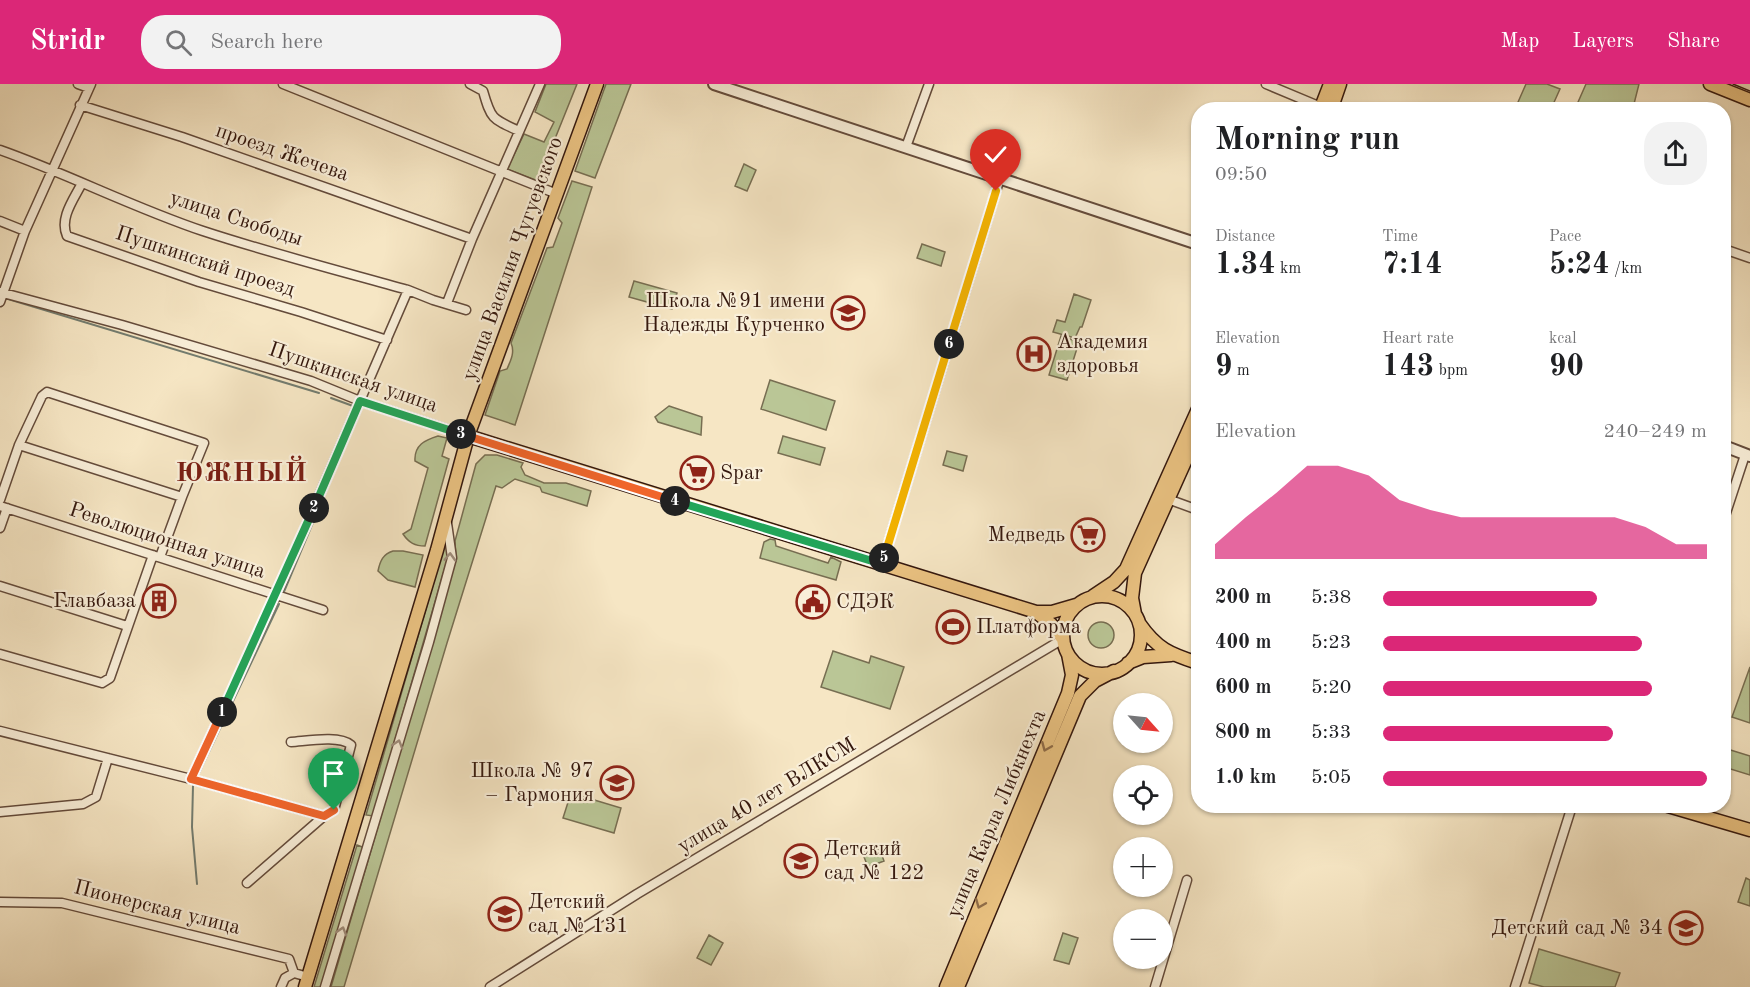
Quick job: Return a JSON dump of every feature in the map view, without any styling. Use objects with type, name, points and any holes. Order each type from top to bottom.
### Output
[{"type":"main road","name":"улица Василия Чугуевского","points":[[307,982],[468,436],[597,84]]},
{"type":"main road","points":[[1328,102],[1330,84]]},
{"type":"main road","points":[[1330,102],[1340,84]]},
{"type":"main road","points":[[1710,84],[1750,100]]},
{"type":"main road","points":[[1127,664],[1139,645],[1137,619],[1132,598],[1135,573],[1191,427]]},
{"type":"main road","name":"Пушкинская улица","points":[[468,436],[1036,612],[1052,612],[1076,605]]},
{"type":"main road","points":[[1191,446],[1126,569],[1114,582],[1076,605],[1065,621],[1063,639],[1068,654],[1078,665],[1099,673],[1114,671],[1143,657],[1172,655],[1191,661]]},
{"type":"main road","points":[[1089,598],[1112,597],[1125,604],[1148,635],[1172,655]]},
{"type":"main road","name":"Пушкинская улица","points":[[1036,612],[1051,624],[1063,639]]},
{"type":"main road","name":"улица Карла Либкнехта","points":[[946,987],[1068,693],[1072,675],[1068,654]]},
{"type":"main road","name":"улица Карла Либкнехта","points":[[958,987],[1080,696],[1095,681],[1114,671]]},
{"type":"main road","points":[[1692,813],[1750,830]]},
{"type":"street","points":[[0,302],[26,231],[90,86],[78,84]]},
{"type":"street","points":[[283,84],[557,194]]},
{"type":"street","points":[[470,84],[483,91],[487,109],[492,117],[519,131]]},
{"type":"street","points":[[447,303],[472,239],[540,84]]},
{"type":"street","points":[[714,84],[1191,242]]},
{"type":"street","points":[[906,147],[929,84]]},
{"type":"street","points":[[1266,84],[1312,102]]},
{"type":"street","name":"проезд Жечева","points":[[80,105],[182,137],[472,239]]},
{"type":"street","name":"улица Свободы","points":[[0,150],[53,169],[202,231],[408,290],[466,310]]},
{"type":"street","points":[[882,564],[1000,178]]},
{"type":"street","name":"Пушкинский проезд","points":[[82,183],[65,218],[64,229],[67,236],[199,282],[387,340]]},
{"type":"street","points":[[0,221],[26,231]]},
{"type":"street","points":[[1731,251],[1750,258]]},
{"type":"street","points":[[191,779],[276,595],[408,290]]},
{"type":"street","name":"Пушкинская улица","points":[[2,292],[311,381],[360,401],[468,436]]},
{"type":"street","points":[[0,500],[18,445],[42,396],[47,392],[204,443],[127,626],[110,678],[102,683],[0,654]]},
{"type":"street","points":[[18,445],[182,497]]},
{"type":"street","points":[[1731,449],[1748,456],[1731,501]]},
{"type":"street","points":[[1161,504],[1191,509]]},
{"type":"street","points":[[0,528],[3,507]]},
{"type":"street","name":"Революционная улица","points":[[3,507],[323,610]]},
{"type":"street","name":"улица Василия Чугуевского","points":[[325,987],[452,558],[446,516]]},
{"type":"street","points":[[0,585],[127,626]]},
{"type":"street","name":"улица 40 лет ВЛКСМ","points":[[490,987],[637,894],[1063,639]]},
{"type":"street","points":[[0,730],[324,816]]},
{"type":"street","points":[[247,883],[324,816],[334,810],[351,746],[346,741],[337,740],[291,742]]},
{"type":"street","points":[[0,812],[83,804],[96,797],[108,758]]},
{"type":"street","points":[[1515,987],[1570,813]]},
{"type":"street","points":[[1155,987],[1188,880]]},
{"type":"street","name":"Пионерская улица","points":[[0,902],[62,903],[111,914],[289,959],[294,973]]},
{"type":"street","points":[[281,987],[285,978],[294,973],[307,982]]},
{"type":"green space","points":[[546,84],[577,84],[538,181],[507,169],[524,134],[544,142],[554,122],[535,112]]},
{"type":"green space","points":[[606,84],[631,84],[595,178],[575,171]]},
{"type":"green space","points":[[1526,84],[1547,84],[1560,89],[1554,102],[1518,102]]},
{"type":"green space","points":[[1586,84],[1639,84],[1634,102],[1578,102]]},
{"type":"green space","points":[[744,164],[756,170],[747,191],[735,186]]},
{"type":"green space","points":[[572,181],[592,187],[515,425],[485,415],[500,371],[507,369],[511,359],[513,350],[511,343],[547,248],[553,247],[562,223],[558,218]]},
{"type":"green space","points":[[922,244],[945,252],[941,266],[917,258]]},
{"type":"green space","points":[[634,281],[677,293],[672,309],[629,297]]},
{"type":"green space","points":[[1074,294],[1091,300],[1082,327],[1075,338],[1053,332],[1057,320],[1065,322]]},
{"type":"green space","points":[[1061,336],[1079,342],[1067,380],[1049,375]]},
{"type":"green space","points":[[770,380],[835,401],[826,430],[761,409]]},
{"type":"green space","points":[[669,406],[702,417],[701,435],[658,422],[655,417]]},
{"type":"green space","points":[[438,436],[447,438],[442,456],[449,459],[425,546],[418,545],[410,542],[403,534],[411,529],[428,468],[415,461],[415,455],[421,444]]},
{"type":"green space","points":[[783,436],[825,448],[820,465],[778,453]]},
{"type":"green space","points":[[947,451],[967,456],[963,471],[943,465]]},
{"type":"green space","points":[[485,455],[497,455],[523,463],[521,467],[525,475],[544,483],[566,483],[591,491],[587,506],[542,492],[540,487],[515,479],[502,488],[496,486],[344,987],[331,987],[456,560],[455,541],[476,464]]},
{"type":"green space","points":[[770,539],[775,540],[776,546],[828,563],[831,557],[841,562],[836,580],[760,558],[764,542]]},
{"type":"green space","points":[[446,540],[448,557],[373,816],[366,815]]},
{"type":"green space","points":[[393,551],[423,555],[415,587],[388,580],[378,571],[382,558]]},
{"type":"green space","points":[[1101,622],[1110,626],[1114,635],[1110,644],[1101,648],[1092,644],[1088,635],[1092,626]]},
{"type":"green space","points":[[833,651],[869,663],[871,656],[904,667],[890,709],[821,687]]},
{"type":"green space","points":[[1750,667],[1750,723],[1732,717]]},
{"type":"green space","points":[[1731,750],[1750,756],[1750,775],[1731,769]]},
{"type":"green space","points":[[571,793],[621,808],[614,833],[563,818]]},
{"type":"green space","points":[[357,845],[365,848],[323,987],[314,987]]},
{"type":"green space","points":[[873,847],[880,850],[884,861],[868,867],[862,852]]},
{"type":"green space","points":[[1746,878],[1750,880],[1750,906],[1738,902]]},
{"type":"green space","points":[[1063,933],[1078,938],[1069,964],[1054,960]]},
{"type":"green space","points":[[709,935],[723,943],[711,965],[697,958]]},
{"type":"green space","points":[[1539,949],[1620,973],[1615,987],[1544,987],[1529,983]]},
{"type":"waterway","points":[[8,299],[319,393]]},
{"type":"waterway","points":[[331,398],[353,406]]},
{"type":"waterway","points":[[283,594],[354,425]]},
{"type":"waterway","points":[[199,773],[279,604]]},
{"type":"waterway","points":[[193,786],[192,827],[197,884]]},
{"type":"tram line","points":[[1733,84],[1750,91]]},
{"type":"place","name":"Школа №91 имени Надежды Курченко","points":[[848,313]]},
{"type":"place","name":"Академия здоровья","points":[[1034,354]]},
{"type":"place","name":"Spar","points":[[697,473]]},
{"type":"place","name":"Медведь","points":[[1088,535]]},
{"type":"place","name":"Главбаза","points":[[159,601]]},
{"type":"place","name":"СДЭК","points":[[813,602]]},
{"type":"place","name":"Платформа","points":[[953,627]]},
{"type":"place","name":"Школа № 97 – Гармония","points":[[617,783]]},
{"type":"place","name":"Детский сад № 122","points":[[801,861]]},
{"type":"place","name":"Детский сад № 131","points":[[505,914]]},
{"type":"place","name":"Детский сад № 34","points":[[1686,928]]},
{"type":"district","name":"ЮЖНЫЙ","points":[[242,473]]},
{"type":"route","points":[[334,810],[324,816],[191,779],[276,595],[360,401],[882,564],[996,191]]}]
